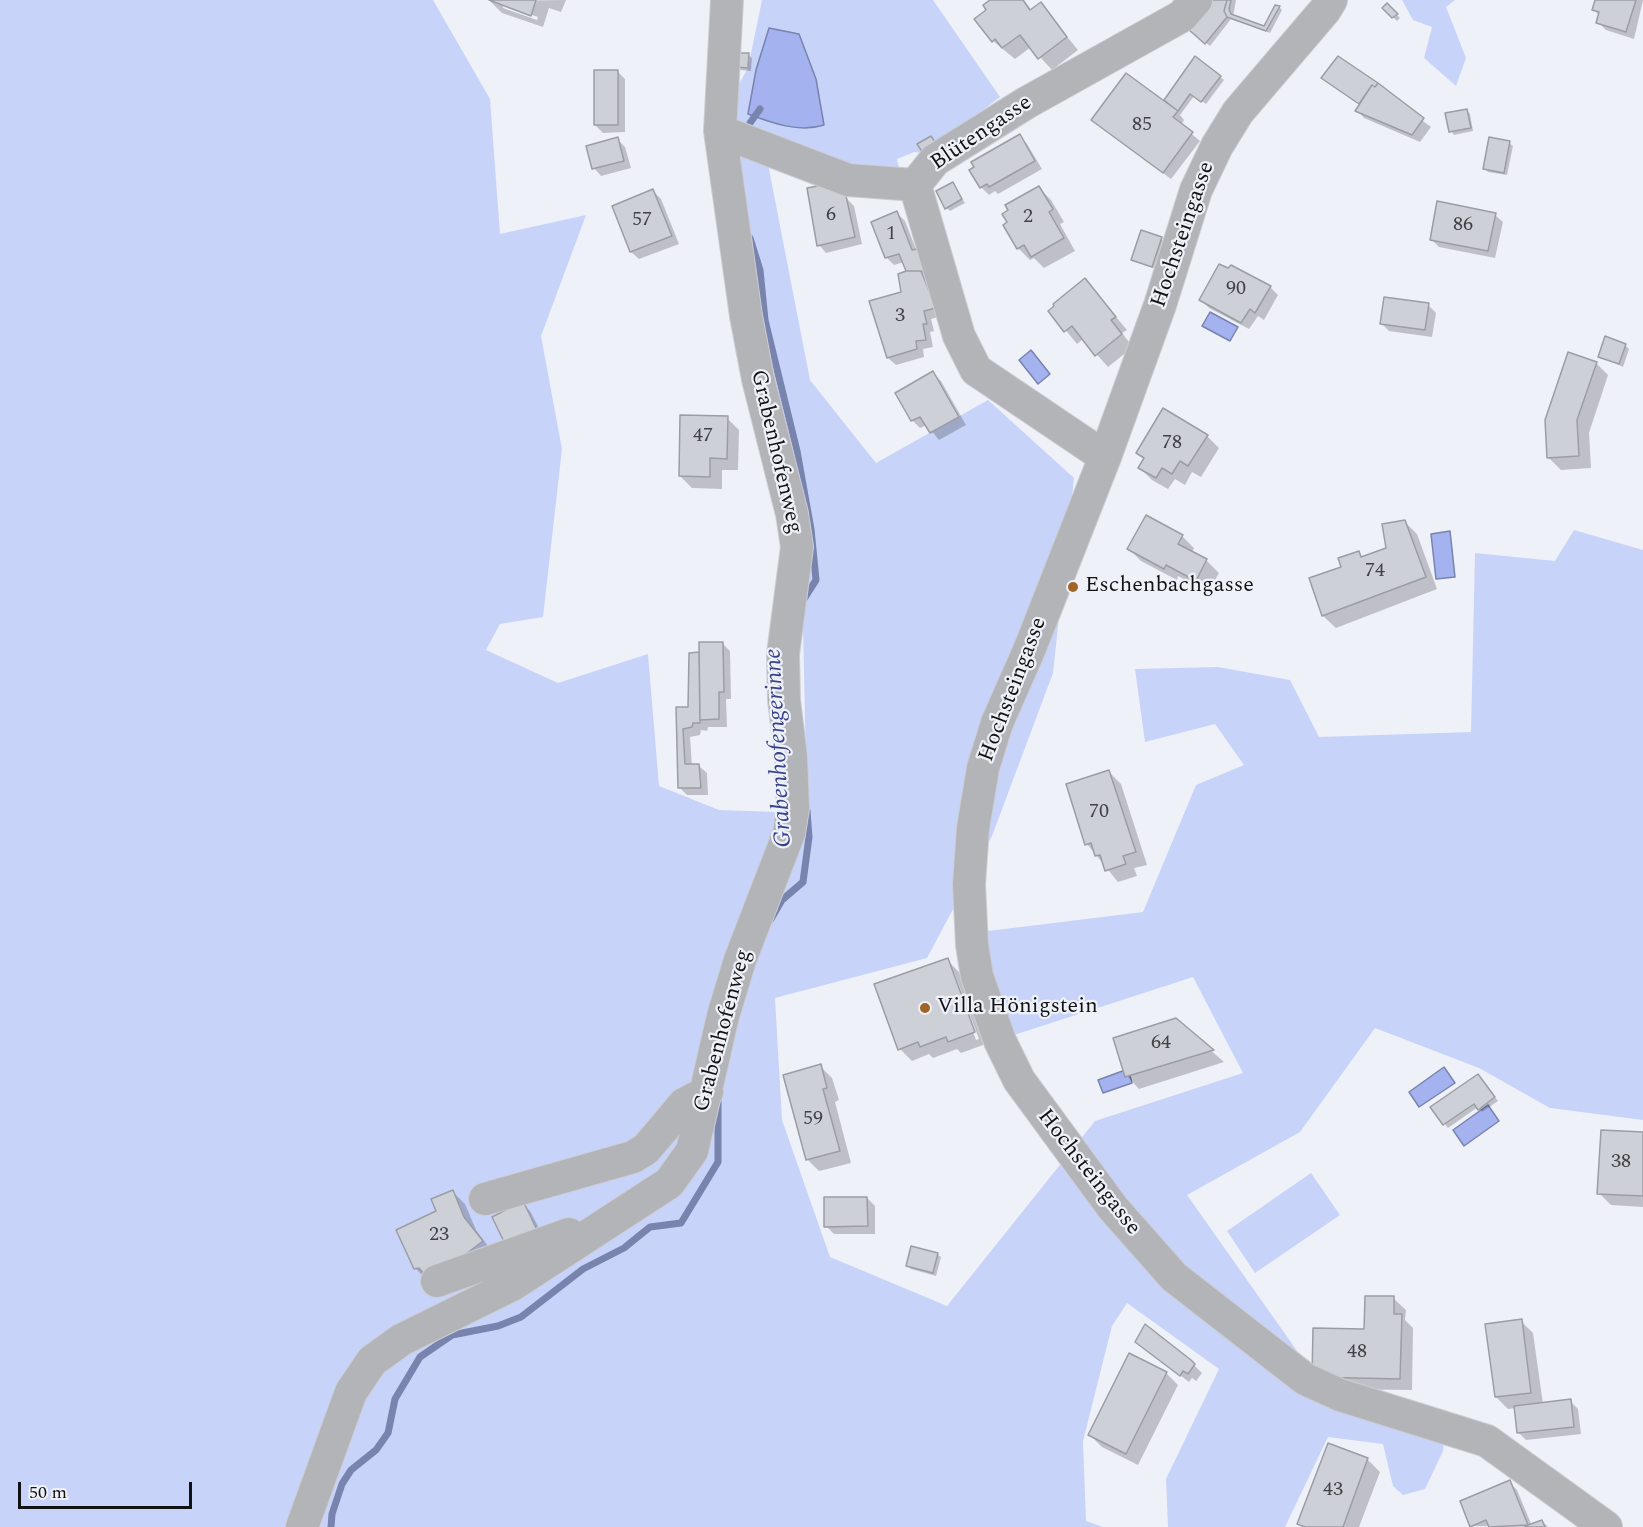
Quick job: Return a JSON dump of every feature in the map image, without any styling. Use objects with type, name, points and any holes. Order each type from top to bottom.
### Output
[{"type":"street","name":"Grabenhofenweg","points":[[302,1527],[351,1392],[372,1361],[401,1340],[512,1285],[600,1230],[669,1183],[692,1151],[723,1016],[740,960],[789,833],[794,808],[784,700],[783,654],[796,547],[792,514],[758,380],[746,316],[720,131],[727,0]]},
{"type":"street","name":"Hochsteingasse","points":[[1331,0],[1238,112],[1216,146],[1196,190],[1160,305],[1104,457],[1030,648],[997,723],[982,778],[973,828],[969,884],[972,945],[977,976],[1000,1041],[1019,1080],[1113,1208],[1168,1270],[1196,1296],[1305,1379],[1340,1395],[1487,1441],[1606,1527]]},
{"type":"street","name":"Blütengasse","points":[[720,131],[848,180],[915,185],[935,160],[1026,103],[1189,8]]},
{"type":"street","points":[[915,185],[959,336],[976,370],[1104,457]]},
{"type":"street","points":[[485,1199],[633,1157],[646,1149],[684,1104],[707,1092]]},
{"type":"street","points":[[437,1281],[574,1233],[600,1230]]},
{"type":"shaded area","points":[[0,0],[433,0],[490,99],[500,234],[586,215],[541,336],[562,449],[543,617],[500,624],[486,650],[558,683],[648,654],[659,786],[719,810],[807,813],[801,533],[758,379],[731,98],[748,68],[762,0],[933,0],[1000,97],[937,145],[931,136],[917,144],[923,153],[914,152],[897,159],[900,172],[767,159],[810,380],[876,463],[988,400],[1074,478],[1053,673],[992,836],[927,958],[775,998],[782,1120],[830,1257],[947,1306],[1095,1121],[1243,1073],[1193,977],[1014,1035],[980,932],[1143,912],[1196,785],[1244,765],[1215,724],[1145,742],[1135,669],[1218,667],[1290,680],[1319,737],[1471,732],[1475,553],[1555,561],[1574,530],[1643,550],[1643,1120],[1550,1108],[1479,1068],[1375,1028],[1300,1132],[1187,1195],[1307,1365],[1444,1441],[1443,1451],[1425,1489],[1403,1495],[1393,1486],[1383,1444],[1328,1437],[1285,1527],[1168,1527],[1166,1479],[1219,1369],[1127,1303],[1112,1326],[1083,1441],[1086,1521],[1103,1527],[0,1527]]},
{"type":"shaded area","points":[[1402,0],[1455,0],[1446,7],[1466,58],[1456,86],[1424,58],[1432,27],[1413,20]]},
{"type":"shaded area","points":[[769,28],[799,34],[816,79],[824,125],[795,127],[776,124],[748,114],[756,70]]},
{"type":"shaded area","points":[[1210,312],[1238,327],[1230,341],[1202,326]]},
{"type":"shaded area","points":[[1031,350],[1050,374],[1038,384],[1019,360]]},
{"type":"shaded area","points":[[1450,531],[1455,577],[1436,579],[1431,534]]},
{"type":"shaded area","points":[[1444,1067],[1455,1083],[1419,1107],[1409,1092]]},
{"type":"shaded area","points":[[1128,1069],[1132,1083],[1103,1093],[1098,1080]]},
{"type":"shaded area","points":[[1488,1105],[1499,1121],[1464,1146],[1453,1130]]},
{"type":"shaded area","points":[[1311,1173],[1340,1215],[1255,1273],[1227,1231]]},
{"type":"building","points":[[489,0],[536,0],[531,16]]},
{"type":"building","points":[[990,0],[1023,0],[1030,10],[1041,2],[1067,37],[1038,59],[1020,35],[1002,48],[995,39],[992,42],[974,19],[986,10],[983,5]]},
{"type":"building","points":[[1209,0],[1227,0],[1224,11],[1227,17],[1205,44],[1188,29]]},
{"type":"building","points":[[1227,0],[1231,0],[1229,9],[1231,14],[1264,26],[1275,5],[1280,6],[1266,31],[1227,17],[1224,11]]},
{"type":"building","points":[[1595,0],[1636,0],[1626,32],[1596,23],[1599,12],[1592,10]]},
{"type":"building","points":[[1387,3],[1398,14],[1392,18],[1382,8]]},
{"type":"building","points":[[736,53],[749,53],[748,68],[735,67]]},
{"type":"building","points":[[1195,56],[1221,76],[1201,102],[1190,94],[1178,111],[1164,100]]},
{"type":"building","points":[[1338,56],[1378,83],[1375,87],[1372,85],[1359,104],[1321,78]]},
{"type":"building","points":[[594,70],[618,70],[618,125],[594,125]]},
{"type":"building","points":[[1126,73],[1178,111],[1173,117],[1193,132],[1163,173],[1091,120]]},
{"type":"building","points":[[1378,83],[1424,118],[1412,135],[1355,111],[1372,85],[1375,87]]},
{"type":"building","points":[[1467,109],[1471,128],[1449,132],[1445,113]]},
{"type":"building","points":[[1020,134],[1035,161],[989,187],[987,184],[980,188],[969,170],[974,167],[971,162]]},
{"type":"building","points":[[931,136],[937,145],[923,153],[917,144]]},
{"type":"building","points":[[618,137],[624,161],[592,169],[586,146]]},
{"type":"building","points":[[1489,137],[1510,141],[1504,173],[1483,169]]},
{"type":"building","points":[[953,182],[962,199],[945,209],[936,191]]},
{"type":"building","points":[[833,183],[846,196],[855,237],[817,246],[807,188]]},
{"type":"building","points":[[1039,186],[1053,209],[1049,212],[1064,238],[1031,257],[1024,245],[1017,249],[1003,225],[1007,222],[1002,214],[1008,210],[1005,205]]},
{"type":"building","points":[[653,189],[672,236],[630,252],[612,206]]},
{"type":"building","points":[[1437,201],[1496,213],[1488,251],[1430,240]]},
{"type":"building","points":[[897,211],[912,250],[917,249],[926,271],[906,271],[899,254],[885,258],[871,222]]},
{"type":"building","points":[[1141,230],[1162,237],[1152,267],[1131,260]]},
{"type":"building","points":[[1219,264],[1228,268],[1231,265],[1271,286],[1255,313],[1250,309],[1241,323],[1199,300]]},
{"type":"building","points":[[906,271],[921,271],[936,308],[924,311],[927,324],[923,324],[926,340],[916,341],[917,349],[887,358],[869,301],[901,292],[898,274]]},
{"type":"building","points":[[1085,278],[1116,317],[1111,320],[1122,334],[1095,356],[1072,326],[1064,332],[1048,311],[1054,306],[1053,304]]},
{"type":"building","points":[[1384,297],[1429,303],[1425,330],[1380,324]]},
{"type":"building","points":[[1605,336],[1626,344],[1619,364],[1598,357]]},
{"type":"building","points":[[1568,352],[1597,362],[1577,420],[1579,456],[1547,458],[1545,420]]},
{"type":"building","points":[[933,371],[959,417],[930,433],[920,417],[911,421],[895,393]]},
{"type":"building","points":[[1163,408],[1208,435],[1188,466],[1180,461],[1172,474],[1162,468],[1156,478],[1138,468],[1144,458],[1136,453]]},
{"type":"building","points":[[680,415],[728,416],[727,459],[710,458],[710,477],[679,476]]},
{"type":"building","points":[[1146,515],[1183,535],[1178,544],[1207,559],[1196,581],[1166,565],[1164,569],[1127,549]]},
{"type":"building","points":[[1405,520],[1426,577],[1322,616],[1309,578],[1341,567],[1338,558],[1359,551],[1361,557],[1386,548],[1382,524]]},
{"type":"building","points":[[699,642],[723,642],[724,692],[719,692],[719,719],[700,720]]},
{"type":"building","points":[[699,652],[700,723],[693,723],[692,727],[683,729],[685,764],[699,764],[701,788],[678,788],[676,707],[688,707],[689,653]]},
{"type":"building","points":[[1109,770],[1136,852],[1123,856],[1126,864],[1105,871],[1100,855],[1095,856],[1091,843],[1085,845],[1066,784]]},
{"type":"building","name":"Villa Hönigstein","points":[[948,958],[975,1032],[948,1042],[946,1037],[920,1047],[918,1042],[898,1050],[874,984]]},
{"type":"building","points":[[1176,1018],[1214,1050],[1125,1077],[1113,1038]]},
{"type":"building","points":[[821,1064],[827,1088],[823,1089],[840,1151],[806,1160],[783,1075]]},
{"type":"building","points":[[1478,1074],[1495,1097],[1478,1110],[1474,1104],[1443,1125],[1430,1107]]},
{"type":"building","points":[[1601,1130],[1643,1132],[1643,1196],[1597,1194]]},
{"type":"building","points":[[453,1190],[464,1217],[483,1241],[430,1281],[419,1268],[414,1269],[396,1230],[436,1211],[431,1199]]},
{"type":"building","points":[[824,1197],[867,1197],[868,1226],[824,1227]]},
{"type":"building","points":[[523,1201],[539,1234],[508,1250],[492,1217]]},
{"type":"building","points":[[911,1246],[938,1253],[933,1273],[906,1266]]},
{"type":"building","points":[[1365,1296],[1394,1296],[1394,1314],[1402,1314],[1400,1379],[1312,1377],[1313,1328],[1364,1329]]},
{"type":"building","points":[[1522,1319],[1531,1393],[1495,1397],[1485,1324]]},
{"type":"building","points":[[1145,1324],[1195,1364],[1188,1374],[1183,1371],[1180,1376],[1135,1342]]},
{"type":"building","points":[[1129,1353],[1167,1372],[1126,1454],[1088,1435]]},
{"type":"building","points":[[1571,1399],[1574,1427],[1517,1433],[1514,1406]]},
{"type":"building","points":[[1328,1443],[1368,1458],[1343,1527],[1305,1527],[1297,1524]]},
{"type":"building","points":[[1510,1480],[1528,1525],[1489,1527],[1486,1520],[1470,1527],[1460,1501]]},
{"type":"building","points":[[1542,1520],[1545,1527],[1525,1527],[1528,1525]]},
{"type":"waterway","name":"Grabenhofengerinne","points":[[750,123],[760,109]]},
{"type":"waterway","name":"Grabenhofengerinne","points":[[750,238],[760,270],[765,320],[797,451],[811,529],[816,580],[802,602]]},
{"type":"waterway","name":"Grabenhofengerinne","points":[[771,919],[782,900],[803,882],[809,837],[807,811]]},
{"type":"waterway","name":"Grabenhofengerinne","points":[[331,1527],[332,1514],[342,1484],[351,1470],[376,1450],[388,1433],[395,1399],[420,1357],[452,1335],[498,1326],[521,1317],[583,1269],[624,1248],[650,1227],[681,1223],[718,1162],[718,1100]]},
{"type":"place","name":"Eschenbachgasse","points":[[1073,587]]},
{"type":"place","name":"Villa Hönigstein","points":[[925,1008]]}]
